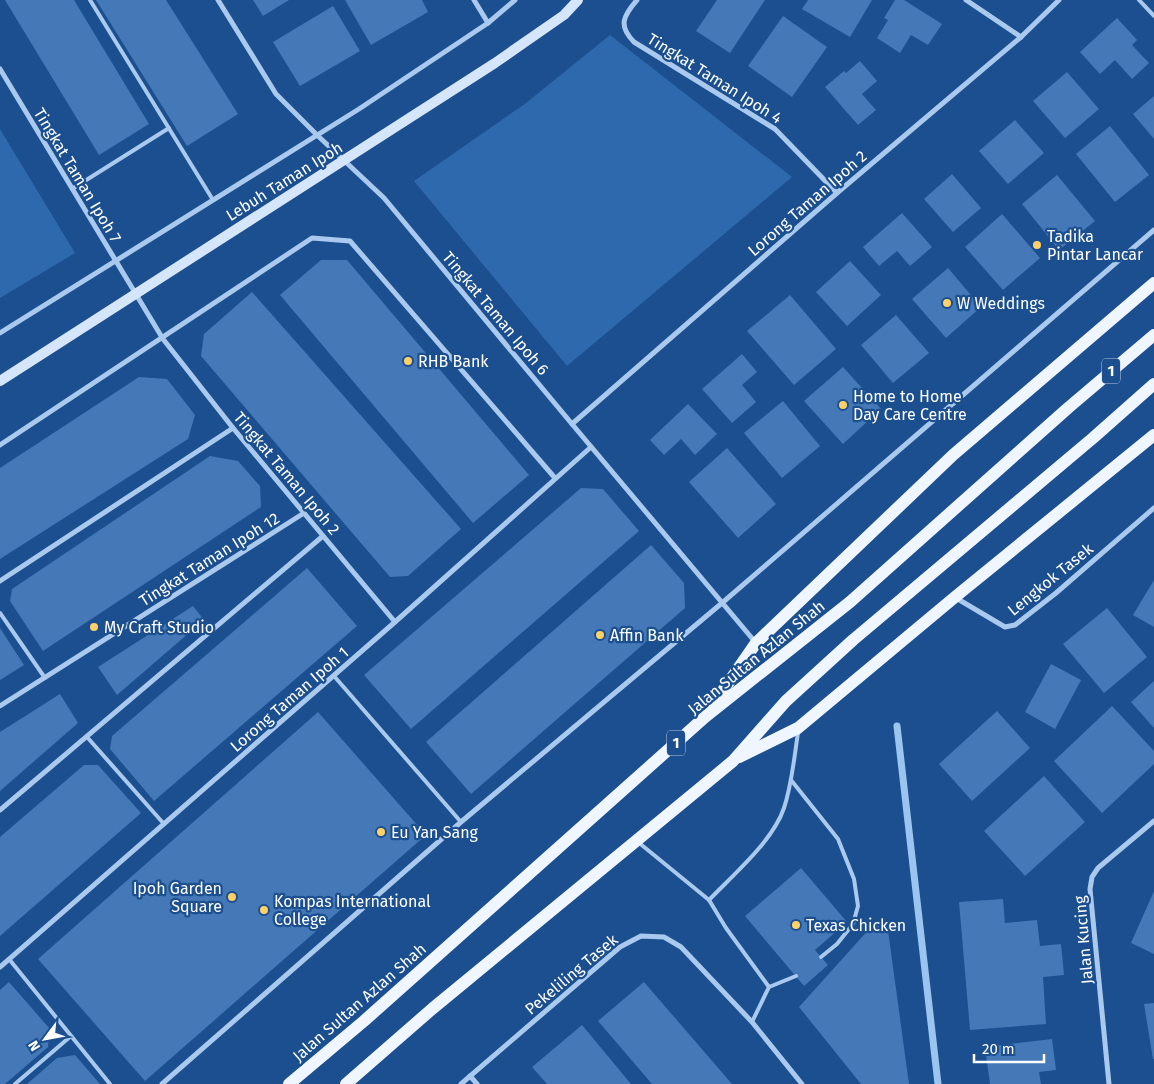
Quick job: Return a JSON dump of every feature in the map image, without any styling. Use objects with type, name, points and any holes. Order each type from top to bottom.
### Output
[{"type":"main road","name":"Lebuh Taman Ipoh","points":[[0,381],[495,63],[564,15],[578,0]]},
{"type":"main road","points":[[705,718],[756,643],[953,455],[1154,283]]},
{"type":"main road","name":"Jalan Sultan Azlan Shah","points":[[289,1084],[364,1021],[705,718],[850,602],[1068,408],[1154,335]]},
{"type":"main road","name":"1","points":[[346,1084],[432,1009],[733,760],[786,701],[853,640],[1094,438],[1154,384]]},
{"type":"main road","points":[[733,760],[798,728],[1154,435]]},
{"type":"street","name":"Tingkat Taman Ipoh 6","points":[[218,0],[276,94],[384,198],[756,643]]},
{"type":"street","points":[[474,0],[488,23]]},
{"type":"street","points":[[0,333],[317,135],[488,23],[514,0]]},
{"type":"street","name":"Tingkat Taman Ipoh 4","points":[[636,0],[627,12],[623,24],[626,34],[630,38],[775,129],[837,193]]},
{"type":"street","points":[[966,0],[1021,37]]},
{"type":"street","name":"Lorong Taman Ipoh 2","points":[[572,424],[837,193],[1021,37],[1059,0]]},
{"type":"street","name":"Tingkat Taman Ipoh 7","points":[[0,69],[162,338]]},
{"type":"street","points":[[162,1084],[461,822],[722,603],[1154,230]]},
{"type":"street","points":[[0,445],[312,238],[350,241],[556,478]]},
{"type":"street","name":"Tingkat Taman Ipoh 2","points":[[162,338],[233,428],[395,622]]},
{"type":"street","points":[[0,581],[233,428]]},
{"type":"street","name":"Lorong Taman Ipoh 1","points":[[0,967],[334,676],[591,447]]},
{"type":"street","name":"Lengkok Tasek","points":[[955,597],[1005,628],[1015,625],[1056,593],[1154,508]]},
{"type":"street","name":"Tingkat Taman Ipoh 12","points":[[0,706],[304,513]]},
{"type":"street","points":[[0,810],[323,536]]},
{"type":"street","name":"Jalan Kucing","points":[[1109,1084],[1090,889],[1092,877],[1098,868],[1154,821]]},
{"type":"street","name":"Pekeliling Tasek","points":[[461,1084],[620,947],[641,936],[664,937],[681,946],[752,1022],[802,1084]]},
{"type":"street","points":[[470,1076],[477,1084]]},
{"type":"lane","points":[[90,0],[213,200]]},
{"type":"lane","points":[[1139,0],[1154,16]]},
{"type":"lane","points":[[72,188],[169,128]]},
{"type":"lane","points":[[0,614],[46,678]]},
{"type":"lane","points":[[334,676],[461,822]]},
{"type":"lane","points":[[709,900],[767,840],[784,810],[791,780],[798,728]]},
{"type":"lane","points":[[87,737],[164,824]]},
{"type":"lane","points":[[791,780],[838,839],[854,879],[858,906],[853,924],[837,944],[821,957]]},
{"type":"lane","points":[[636,840],[709,900],[726,928],[768,987]]},
{"type":"lane","points":[[9,959],[110,1084]]},
{"type":"lane","points":[[752,1022],[768,987],[796,976]]},
{"type":"lane","points":[[15,1084],[71,1036]]},
{"type":"shaded area","points":[[610,35],[792,177],[567,366],[414,181],[526,103]]},
{"type":"shaded area","points":[[0,129],[75,253],[0,298]]},
{"type":"building","points":[[5,0],[74,0],[149,124],[99,155]]},
{"type":"building","points":[[96,0],[166,0],[238,114],[187,146]]},
{"type":"building","points":[[253,0],[289,0],[263,16]]},
{"type":"building","points":[[345,0],[422,0],[428,12],[371,45]]},
{"type":"building","points":[[717,0],[765,0],[730,53],[696,31]]},
{"type":"building","points":[[808,0],[872,0],[850,37],[802,9]]},
{"type":"building","points":[[895,0],[904,0],[942,24],[928,45],[911,35],[900,53],[877,38],[888,20],[884,18]]},
{"type":"building","points":[[333,6],[360,51],[300,86],[273,42]]},
{"type":"building","points":[[783,16],[827,47],[792,97],[748,66]]},
{"type":"building","points":[[1117,18],[1137,40],[1132,45],[1149,63],[1132,79],[1115,60],[1100,74],[1080,52]]},
{"type":"building","points":[[860,61],[877,81],[862,94],[876,110],[858,125],[825,87],[844,71],[846,73]]},
{"type":"building","points":[[1067,72],[1099,109],[1065,138],[1033,101]]},
{"type":"building","points":[[1154,96],[1154,139],[1133,114]]},
{"type":"building","points":[[1015,120],[1044,153],[1008,184],[979,151]]},
{"type":"building","points":[[1110,126],[1149,175],[1115,202],[1076,154]]},
{"type":"building","points":[[952,174],[981,208],[953,232],[924,199]]},
{"type":"building","points":[[1057,175],[1095,221],[1059,250],[1022,204]]},
{"type":"building","points":[[902,213],[932,247],[910,266],[897,251],[879,266],[863,247]]},
{"type":"building","points":[[1002,214],[1040,258],[1003,290],[965,247]]},
{"type":"building","points":[[321,260],[347,260],[529,475],[473,523],[280,295]]},
{"type":"building","points":[[850,261],[881,295],[847,326],[816,292]]},
{"type":"building","name":"W Weddings","points":[[948,268],[981,307],[946,338],[912,299]]},
{"type":"building","points":[[252,292],[461,529],[408,576],[390,577],[201,356],[204,334]]},
{"type":"building","points":[[790,295],[836,349],[794,385],[747,331]]},
{"type":"building","points":[[896,315],[929,353],[893,383],[861,345]]},
{"type":"building","points":[[742,354],[757,372],[742,385],[756,402],[732,423],[702,389]]},
{"type":"building","name":"Home to Home Day Care Centre","points":[[843,367],[881,409],[843,444],[804,401]]},
{"type":"building","points":[[139,377],[167,379],[195,415],[188,439],[0,559],[0,468]]},
{"type":"building","points":[[783,401],[820,446],[782,478],[744,433]]},
{"type":"building","points":[[688,404],[717,434],[695,455],[681,439],[664,455],[650,440]]},
{"type":"building","points":[[727,448],[776,504],[738,538],[689,482]]},
{"type":"building","points":[[210,456],[238,461],[260,486],[261,507],[43,651],[10,601],[12,589]]},
{"type":"building","points":[[581,488],[603,489],[639,531],[411,729],[364,675]]},
{"type":"building","points":[[651,545],[684,583],[685,608],[471,794],[426,742]]},
{"type":"building","points":[[307,568],[357,626],[154,801],[110,749],[112,736]]},
{"type":"building","points":[[1154,580],[1154,627],[1133,615]]},
{"type":"building","points":[[193,606],[204,620],[117,695],[98,667]]},
{"type":"building","points":[[1107,608],[1147,657],[1104,693],[1063,644]]},
{"type":"building","points":[[0,628],[24,665],[0,680]]},
{"type":"building","points":[[1051,664],[1081,680],[1055,729],[1025,712]]},
{"type":"building","points":[[1154,681],[1154,728],[1131,702]]},
{"type":"building","points":[[60,694],[78,723],[0,791],[0,732]]},
{"type":"building","points":[[1112,706],[1154,751],[1154,764],[1102,813],[1054,761]]},
{"type":"building","points":[[997,711],[1030,748],[972,801],[939,764]]},
{"type":"building","name":"Ipoh Garden Square","points":[[318,712],[426,835],[145,1081],[38,959]]},
{"type":"building","points":[[84,765],[98,765],[141,813],[0,936],[0,837]]},
{"type":"building","points":[[1044,776],[1085,822],[1025,876],[984,831]]},
{"type":"building","points":[[801,868],[847,922],[815,950],[828,965],[804,986],[745,916]]},
{"type":"building","points":[[1154,891],[1154,954],[1131,943]]},
{"type":"building","points":[[1003,899],[1005,923],[1037,920],[1040,946],[1061,944],[1064,975],[1043,977],[1046,1024],[970,1030],[959,902]]},
{"type":"building","points":[[887,923],[909,1084],[861,1084],[799,1007],[871,927]]},
{"type":"building","points":[[9,982],[50,1029],[48,1047],[5,1084],[0,1084],[0,990]]},
{"type":"building","points":[[644,982],[732,1084],[652,1084],[598,1021]]},
{"type":"building","points":[[1154,1003],[1154,1059],[1153,1059],[1144,1004]]},
{"type":"building","points":[[582,1025],[631,1084],[547,1084],[532,1067]]},
{"type":"building","points":[[1052,1039],[1056,1070],[1039,1072],[1041,1084],[990,1084],[985,1047]]},
{"type":"building","points":[[75,1055],[100,1084],[27,1084],[57,1058]]},
{"type":"waterway","points":[[897,726],[938,1084]]},
{"type":"place","name":"Tadika Pintar Lancar","points":[[1037,245]]},
{"type":"place","name":"W Weddings","points":[[947,303]]},
{"type":"place","name":"RHB Bank","points":[[408,361]]},
{"type":"place","name":"Home to Home Day Care Centre","points":[[843,405]]},
{"type":"place","name":"My Craft Studio","points":[[94,627]]},
{"type":"place","name":"Affin Bank","points":[[600,635]]},
{"type":"place","name":"Eu Yan Sang","points":[[381,832]]},
{"type":"place","name":"Ipoh Garden Square","points":[[232,897]]},
{"type":"place","name":"Kompas International College","points":[[264,910]]},
{"type":"place","name":"Texas Chicken","points":[[796,925]]}]
